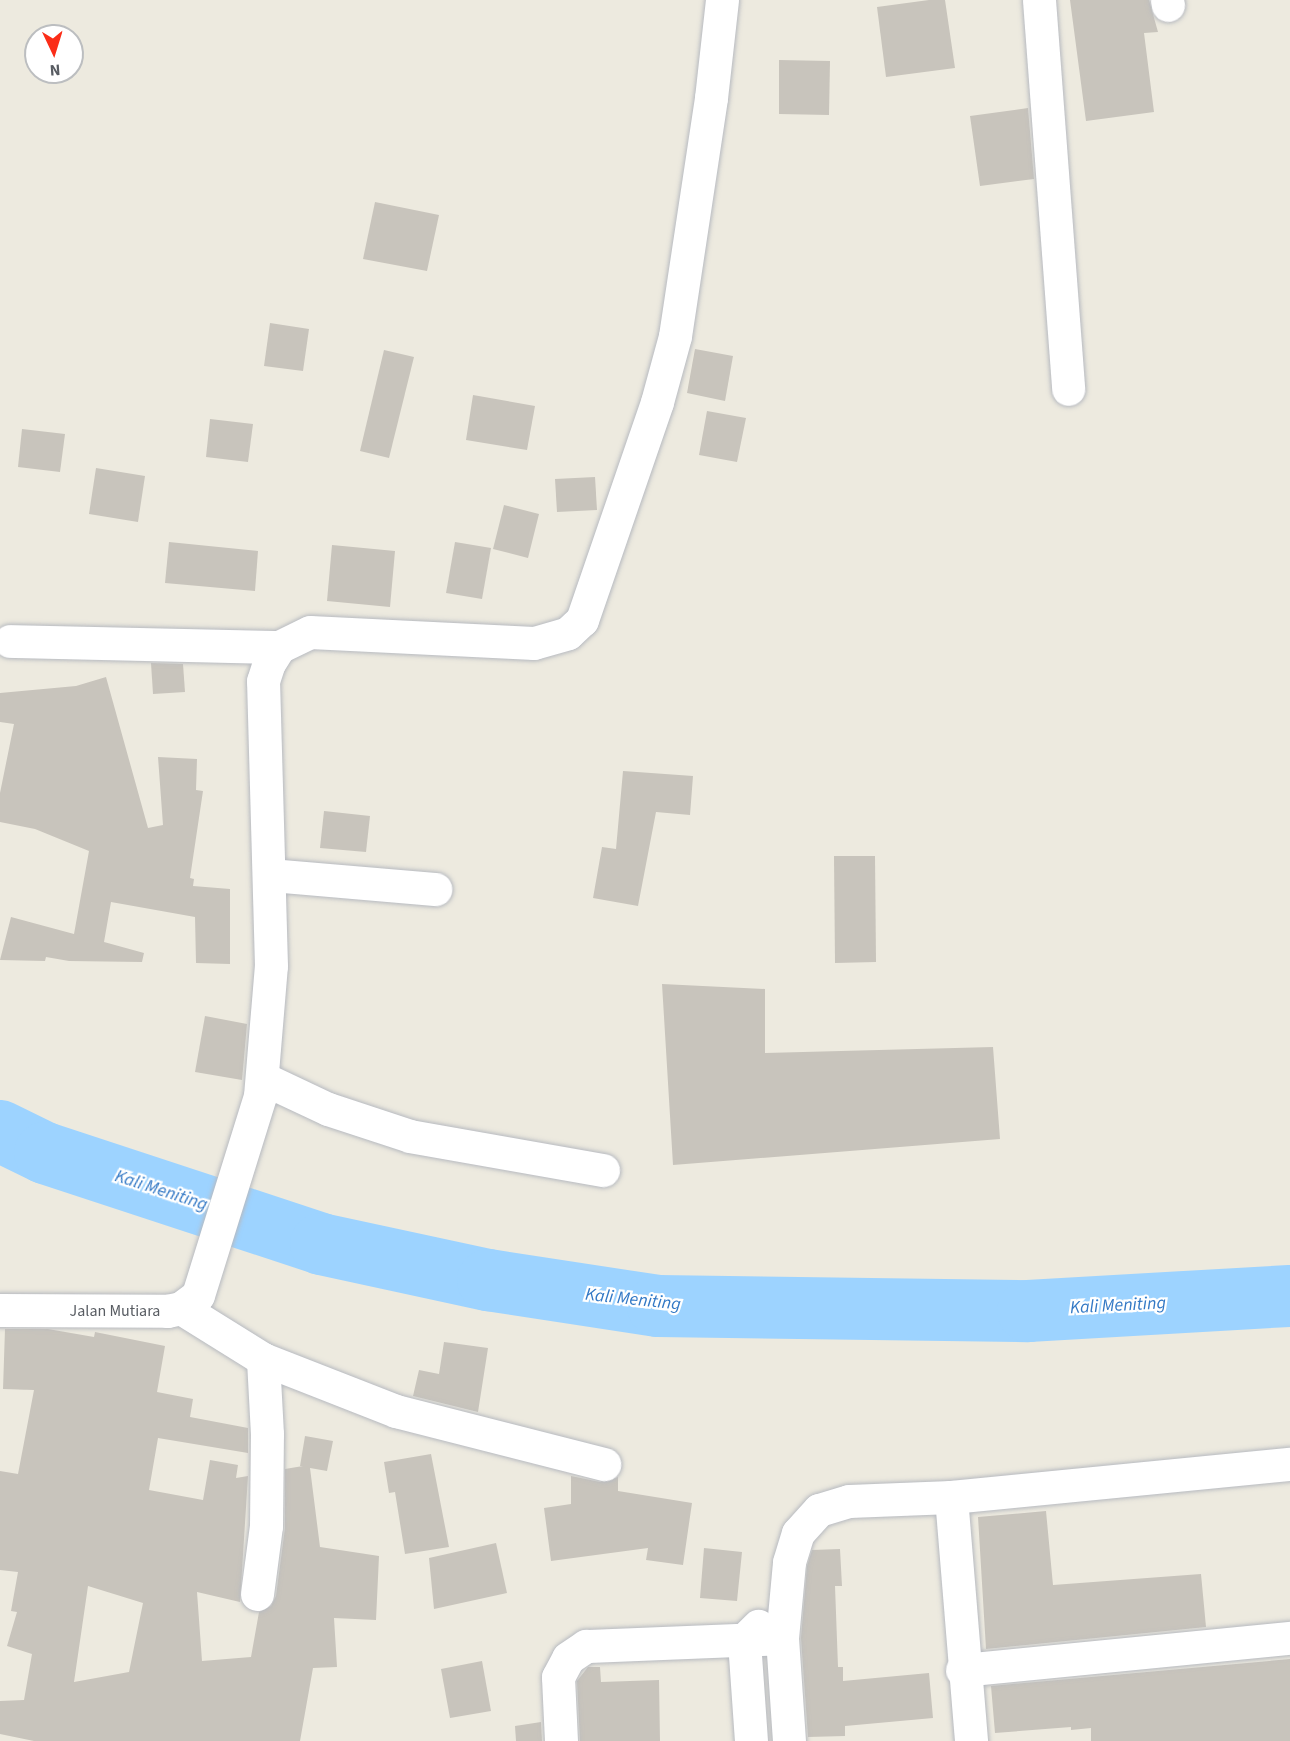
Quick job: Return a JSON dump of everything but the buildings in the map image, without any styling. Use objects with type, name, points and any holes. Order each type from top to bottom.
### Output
[{"type":"street","points":[[10,641],[279,647],[301,634],[319,632],[534,643],[568,633],[582,620],[654,413],[675,336],[711,98],[722,0]]},
{"type":"street","points":[[1039,0],[1068,389]]},
{"type":"street","points":[[279,647],[264,681],[271,875],[271,966],[261,1087],[191,1298],[262,1359],[396,1411],[604,1464]]},
{"type":"street","points":[[271,875],[435,889]]},
{"type":"street","points":[[261,1087],[410,1136],[603,1170]]},
{"type":"street","name":"Jalan Mutiara","points":[[0,1310],[146,1312],[191,1298]]},
{"type":"street","points":[[257,1594],[266,1515],[262,1359]]},
{"type":"street","points":[[789,1741],[782,1638],[793,1542],[804,1524],[819,1510],[849,1501],[951,1497],[1290,1464]]},
{"type":"street","points":[[951,1497],[962,1670],[970,1741]]},
{"type":"street","points":[[744,1640],[786,1601]]},
{"type":"street","points":[[561,1741],[558,1677],[568,1658],[579,1649],[600,1642],[782,1638]]},
{"type":"street","points":[[962,1670],[1290,1638]]},
{"type":"street","points":[[744,1640],[751,1741]]},
{"type":"waterway","name":"Kali Meniting","points":[[0,1131],[45,1153],[321,1244],[488,1280],[658,1306],[1028,1311],[1290,1296]]}]
